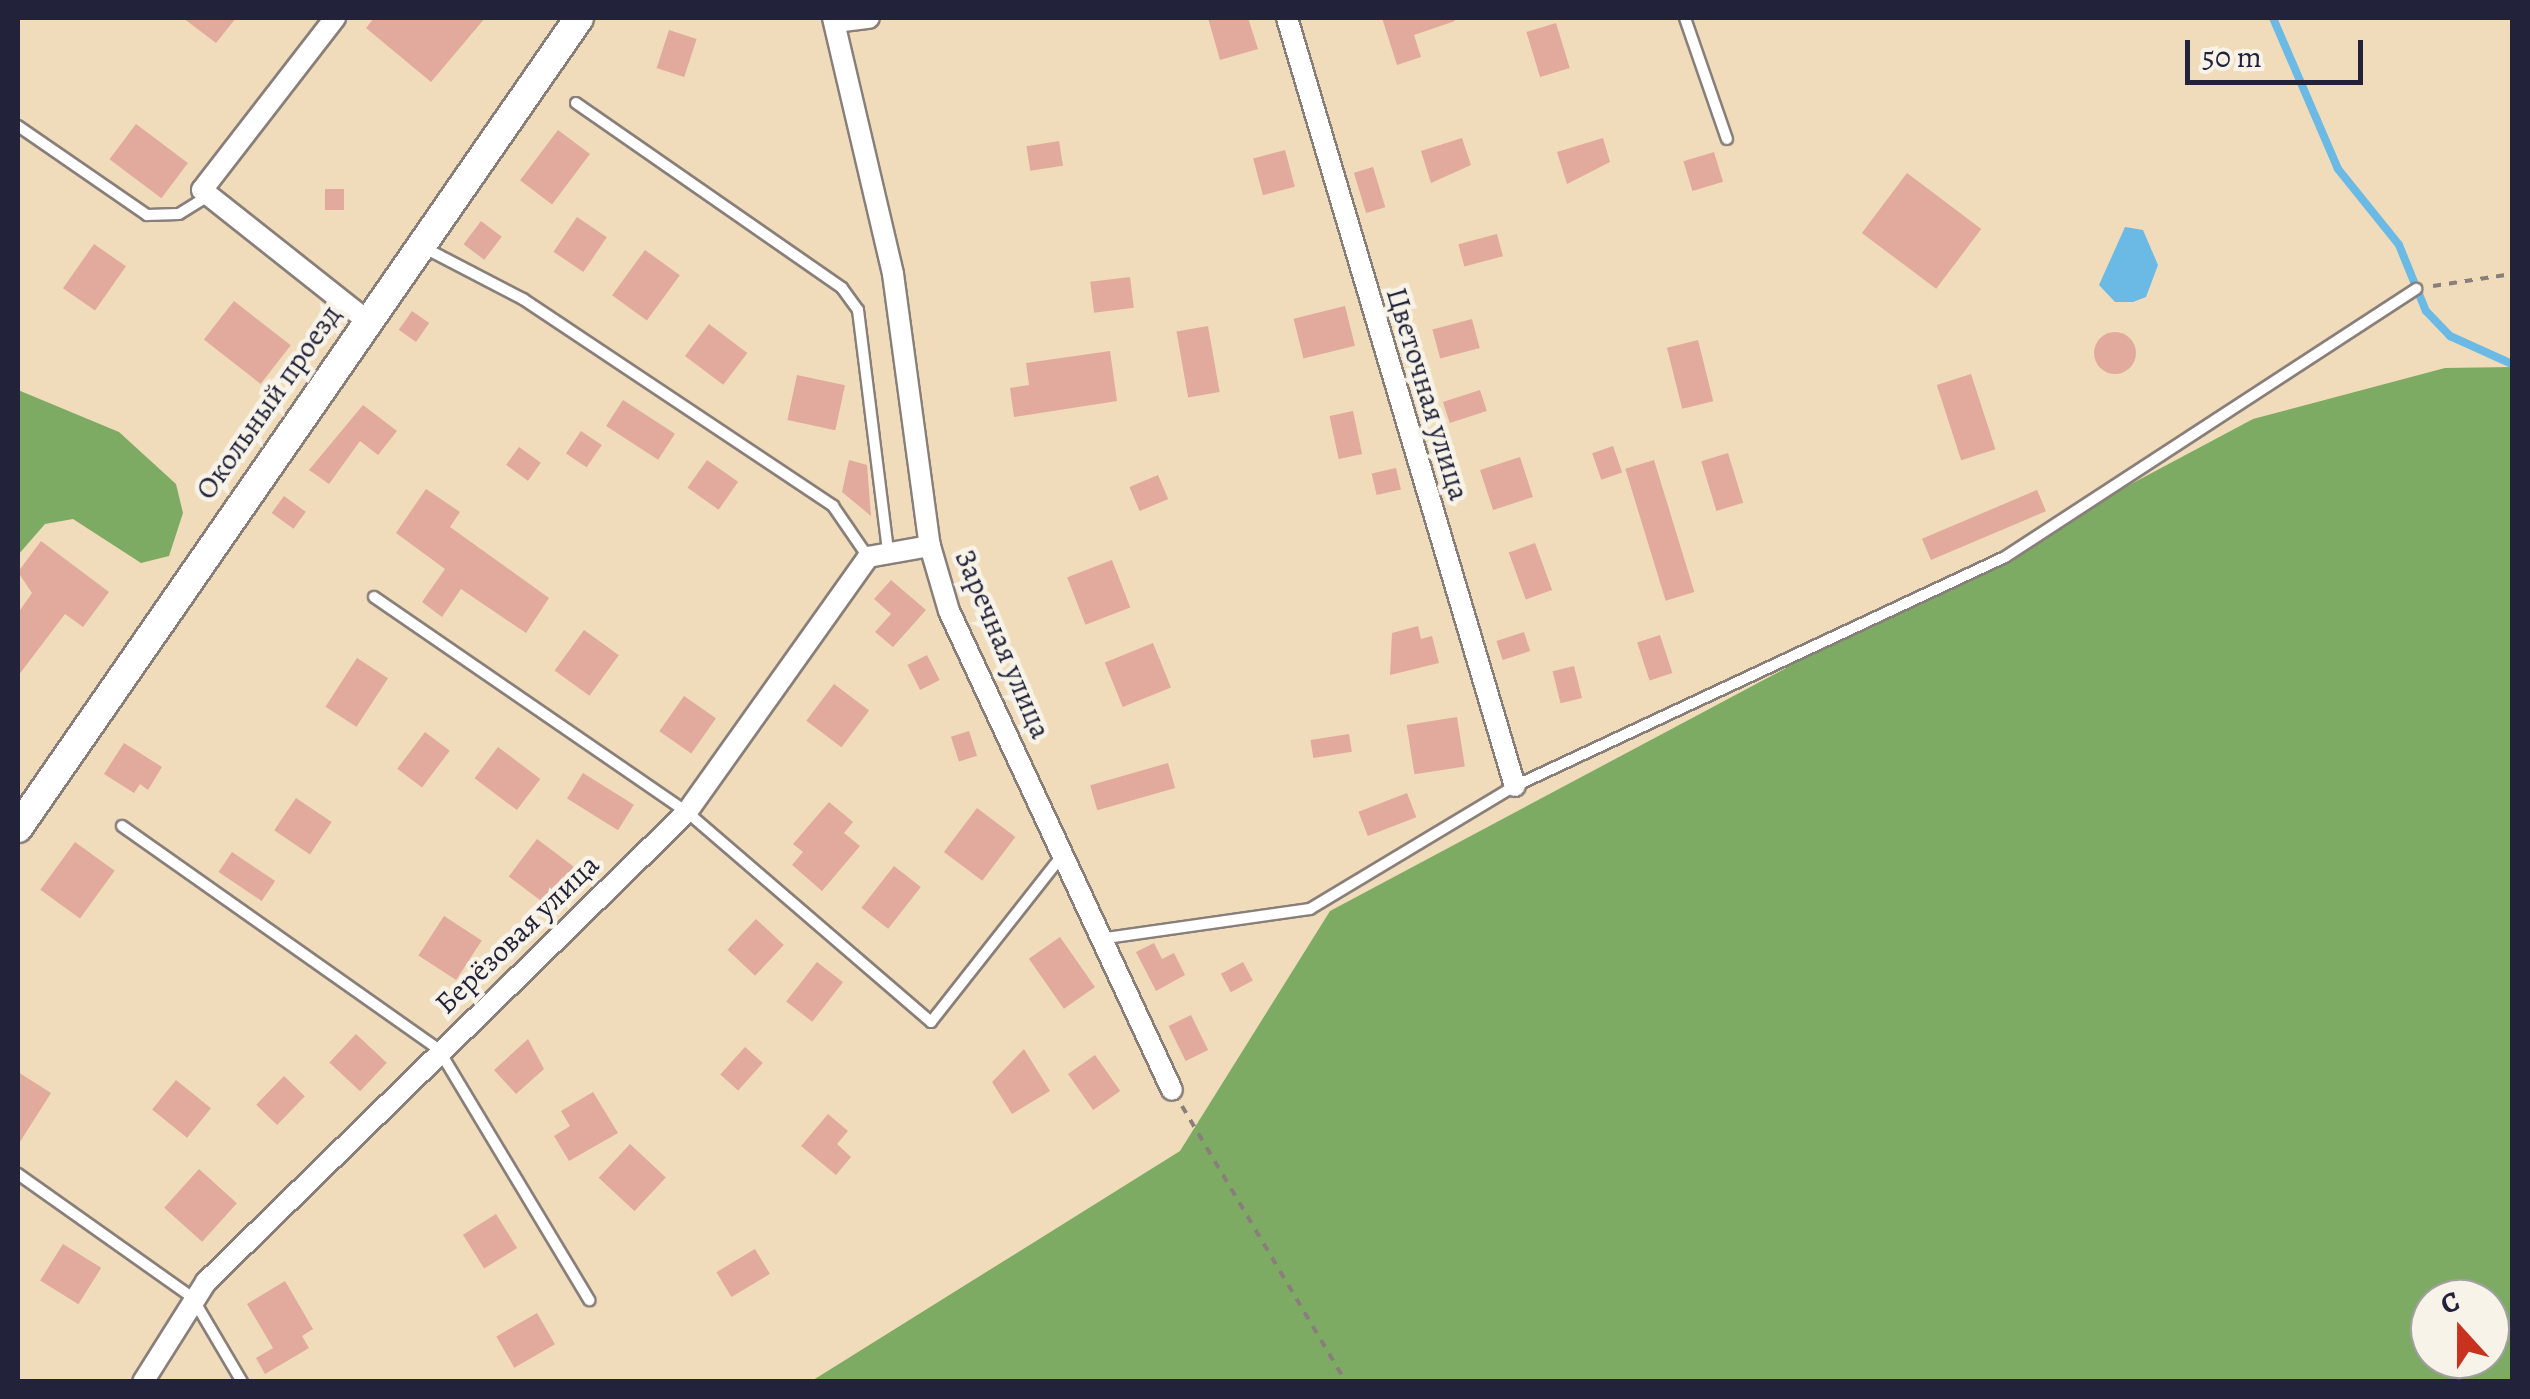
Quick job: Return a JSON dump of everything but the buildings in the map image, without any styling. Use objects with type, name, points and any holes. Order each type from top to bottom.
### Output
[{"type":"street","points":[[335,18],[206,176],[203,199],[365,319]]},
{"type":"street","name":"Окольный проезд","points":[[18,828],[365,319],[579,18]]},
{"type":"street","points":[[834,20],[870,18]]},
{"type":"street","name":"Цветочная улица","points":[[1287,18],[1515,786]]},
{"type":"street","name":"Заречная улица","points":[[834,20],[893,274],[930,546],[957,629],[1106,938],[1172,1090]]},
{"type":"street","points":[[878,553],[930,546]]},
{"type":"street","name":"Берёзовая улица","points":[[142,1382],[192,1297],[439,1050],[687,812],[878,553]]},
{"type":"lane","points":[[1684,18],[1727,139]]},
{"type":"lane","points":[[576,104],[842,288],[858,310],[878,553]]},
{"type":"lane","points":[[18,126],[147,215],[180,214],[203,199]]},
{"type":"lane","points":[[418,244],[523,299],[832,506],[878,553]]},
{"type":"lane","points":[[1106,938],[1310,909],[1515,786],[1869,613],[2005,557],[2416,289]]},
{"type":"lane","points":[[374,598],[687,812],[932,1022],[1064,854]]},
{"type":"lane","points":[[122,826],[439,1050],[589,1300]]},
{"type":"lane","points":[[18,1174],[192,1297],[242,1382]]},
{"type":"path","points":[[2416,289],[2512,274]]},
{"type":"path","points":[[1172,1090],[1346,1382]]},
{"type":"green space","points":[[2512,367],[2512,1381],[810,1382],[1180,1151],[1330,911],[2253,419],[2445,368]]},
{"type":"green space","points":[[18,390],[119,432],[176,484],[183,513],[169,556],[141,563],[73,519],[45,524],[18,555]]},
{"type":"water","points":[[2125,227],[2143,230],[2158,265],[2146,297],[2115,302],[2099,285]]},
{"type":"waterway","points":[[2273,18],[2338,169],[2399,245],[2426,311],[2450,336],[2512,364]]}]
